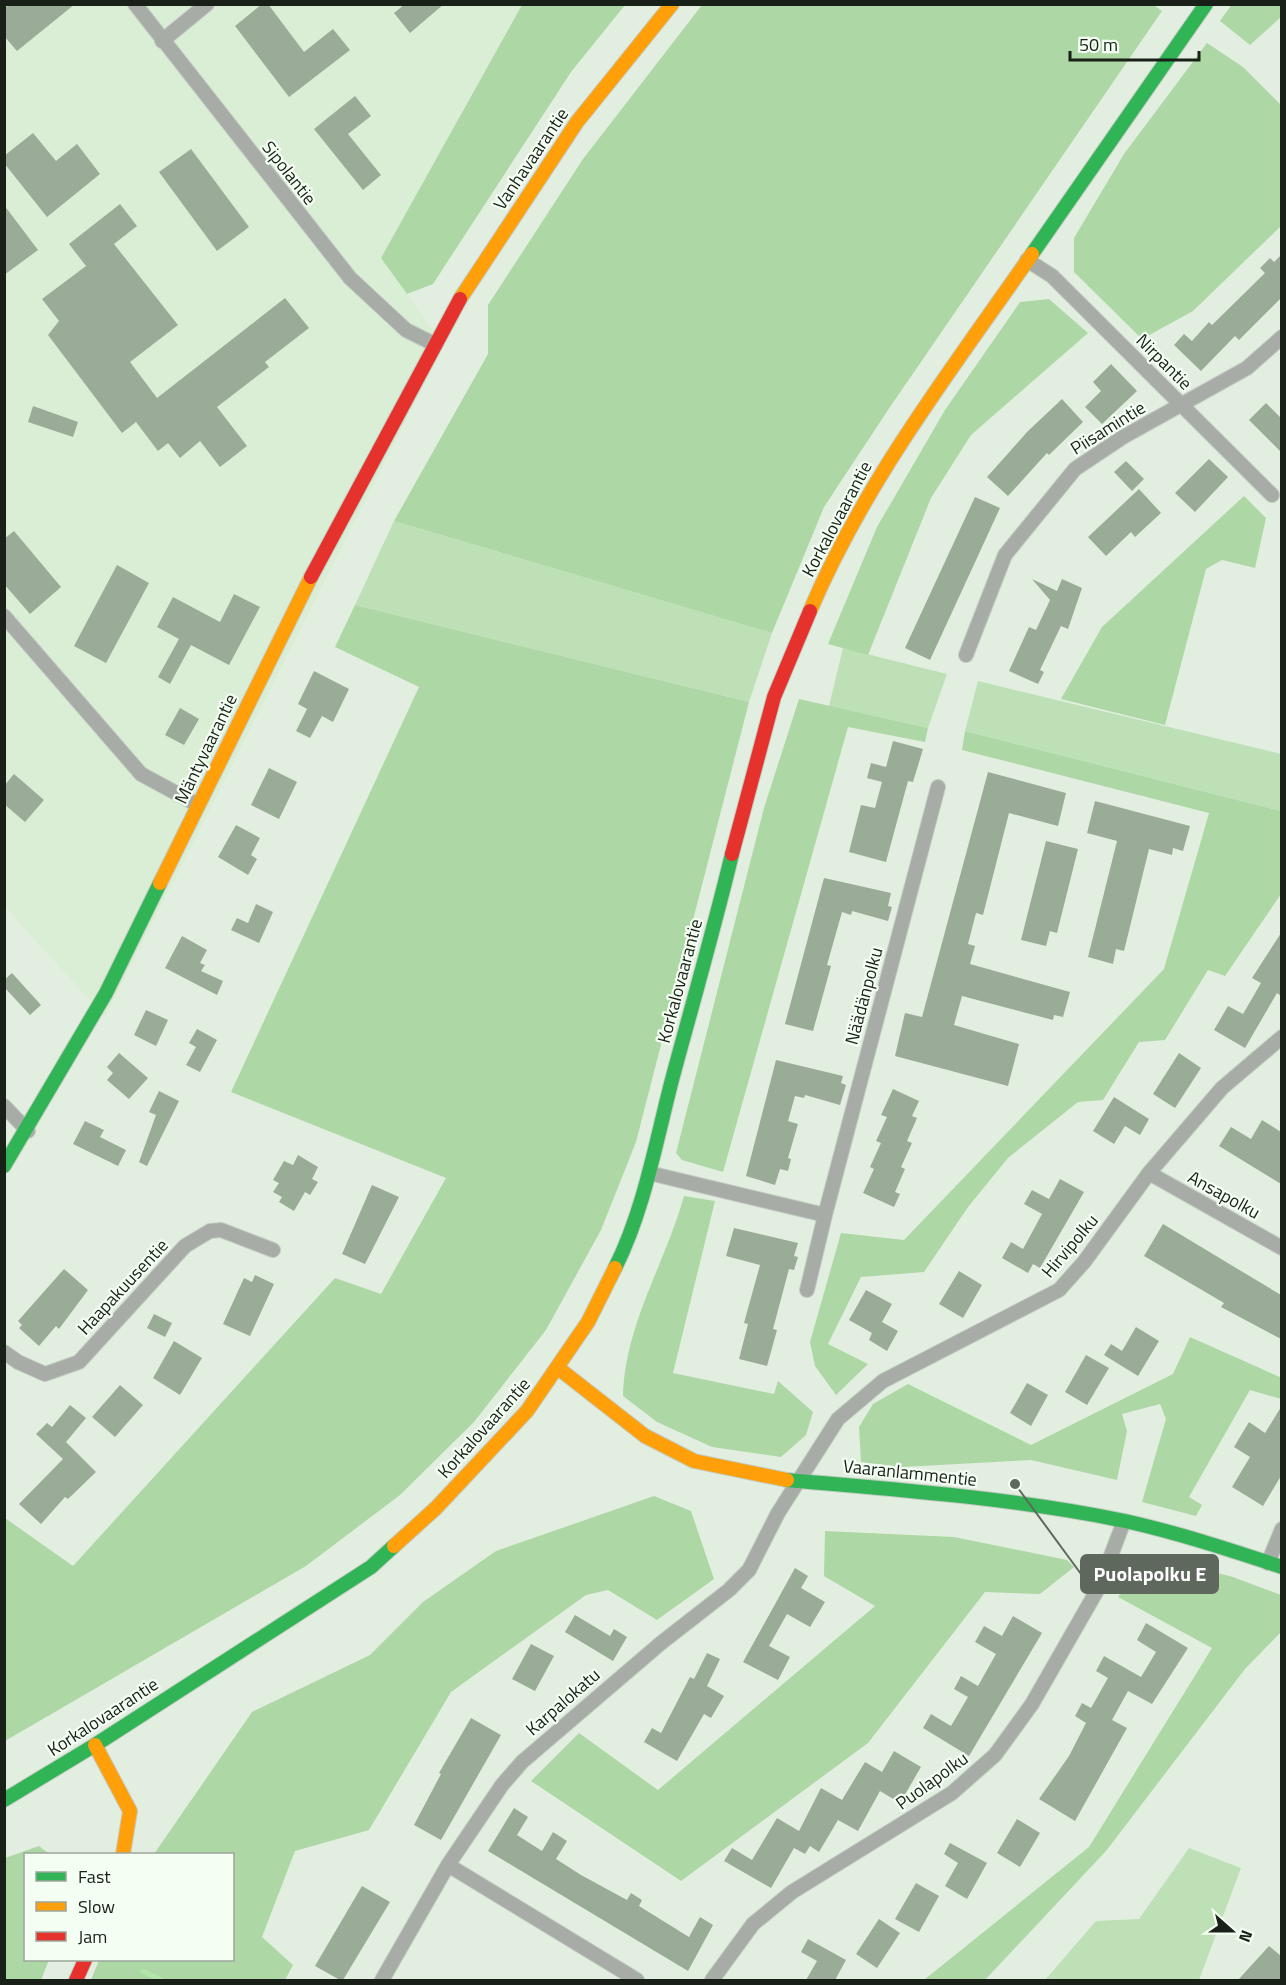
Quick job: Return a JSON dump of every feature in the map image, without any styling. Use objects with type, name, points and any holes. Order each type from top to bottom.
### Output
[{"type":"street","name":"Sipolantie","points":[[135,4],[350,278],[406,330],[434,344]]},
{"type":"street","points":[[162,40],[207,4]]},
{"type":"street","name":"Vanhavaarantie","points":[[434,344],[474,276],[577,122],[672,4]]},
{"type":"street","name":"Korkalovaarantie","points":[[4,1800],[95,1745],[371,1567],[436,1508],[527,1411],[558,1368],[588,1322],[626,1245],[649,1173],[673,1076],[709,951],[739,822],[774,697],[832,559],[897,448],[1206,4]]},
{"type":"street","name":"Nirpantie","points":[[1027,260],[1052,276],[1272,495]]},
{"type":"street","name":"Piisamintie","points":[[966,655],[1005,555],[1039,510],[1075,469],[1123,437],[1247,368],[1281,337]]},
{"type":"street","name":"Mäntyvaarantie","points":[[4,1166],[28,1131],[106,993],[295,607],[434,344]]},
{"type":"street","points":[[4,616],[141,774],[198,805]]},
{"type":"street","name":"Näädänpolku","points":[[807,1290],[938,787]]},
{"type":"street","name":"Hirvipolku","points":[[801,1480],[838,1419],[867,1392],[926,1358],[1031,1307],[1059,1290],[1084,1262],[1149,1173],[1222,1088],[1281,1037]]},
{"type":"street","points":[[4,1106],[28,1131]]},
{"type":"street","points":[[649,1173],[825,1215]]},
{"type":"street","name":"Ansapolku","points":[[1149,1173],[1281,1248]]},
{"type":"street","name":"Haapakuusentie","points":[[4,1352],[18,1362],[45,1374],[79,1362],[185,1246],[210,1231],[221,1230],[273,1250]]},
{"type":"street","name":"Vaaranlammentie","points":[[558,1368],[645,1436],[694,1461],[779,1479],[962,1495],[1124,1521],[1190,1537],[1275,1565]]},
{"type":"street","name":"Karpalokatu","points":[[382,1980],[448,1865],[502,1785],[522,1762],[651,1651],[729,1590],[749,1570],[778,1513],[801,1480]]},
{"type":"street","name":"Puolapolku","points":[[712,1980],[753,1924],[784,1899],[952,1793],[995,1755],[1032,1704],[1099,1587],[1124,1521]]},
{"type":"street","points":[[1275,1565],[1281,1528]]},
{"type":"street","points":[[95,1745],[130,1811],[123,1853]]},
{"type":"street","points":[[448,1865],[637,1980]]},
{"type":"street","points":[[76,1980],[84,1961]]},
{"type":"shaded area","points":[[5,5],[522,5],[381,258],[444,345],[105,1017],[5,907]]},
{"type":"green space","points":[[1152,4],[1162,11],[824,507],[772,633],[394,521],[488,354],[488,305],[583,159],[702,5]]},
{"type":"green space","points":[[1232,4],[1281,5],[1281,17],[1250,45],[1220,21]]},
{"type":"green space","points":[[522,5],[625,5],[571,72],[433,284],[407,294],[381,258]]},
{"type":"green space","points":[[1207,43],[1243,67],[1281,105],[1281,226],[1193,311],[1142,339],[1074,272],[1074,238],[1124,154]]},
{"type":"green space","points":[[1049,299],[1088,333],[971,435],[931,498],[868,655],[828,644],[877,527],[945,410],[1020,302]]},
{"type":"green space","points":[[1244,496],[1266,518],[1255,568],[1222,560],[1206,569],[1165,725],[1061,699],[1102,627]]},
{"type":"green space","points":[[394,521],[772,633],[749,702],[355,605]]},
{"type":"green space","points":[[355,605],[749,702],[636,1142],[601,1230],[546,1330],[474,1422],[400,1495],[306,1566],[5,1741],[5,1518],[73,1566],[335,1278],[381,1294],[446,1178],[231,1092],[419,687],[335,647]]},
{"type":"green space","points":[[843,648],[947,674],[928,728],[829,706]]},
{"type":"green space","points":[[978,681],[1281,754],[1281,811],[965,731]]},
{"type":"green space","points":[[799,699],[928,728],[925,742],[848,727],[723,1172],[682,1160],[676,1153],[764,808]]},
{"type":"green space","points":[[965,731],[1281,811],[1281,894],[1225,976],[1208,970],[1165,1040],[1139,1042],[1103,1100],[1078,1102],[1008,1158],[968,1207],[924,1272],[861,1277],[828,1344],[868,1364],[836,1395],[815,1366],[810,1342],[841,1233],[904,1240],[1164,969],[1209,813],[962,750]]},
{"type":"green space","points":[[684,1196],[715,1201],[673,1373],[774,1394],[778,1381],[813,1412],[806,1435],[781,1457],[712,1447],[657,1422],[623,1396],[625,1370],[638,1319]]},
{"type":"green space","points":[[1190,1337],[1282,1378],[1281,1399],[1250,1390],[1189,1497],[1202,1505],[1196,1516],[1142,1502],[1166,1419],[1160,1404],[1122,1414],[1127,1431],[1117,1480],[1031,1460],[902,1467],[861,1462],[859,1427],[873,1404],[908,1384],[1031,1445],[1173,1374]]},
{"type":"green space","points":[[654,1496],[691,1511],[714,1579],[657,1620],[608,1590],[586,1595],[451,1692],[369,1830],[295,1851],[262,1937],[293,1965],[285,1980],[91,1980],[99,1961],[234,1961],[234,1853],[155,1853],[252,1712],[370,1655],[423,1602],[496,1551]]},
{"type":"green space","points":[[825,1531],[954,1537],[1067,1560],[1074,1567],[1040,1594],[985,1592],[868,1743],[681,1881],[531,1781],[579,1733],[658,1790],[875,1606],[824,1576]]},
{"type":"green space","points":[[1152,1556],[1233,1577],[1281,1595],[1281,1632],[1245,1669],[1106,1851],[985,1980],[924,1980],[1089,1847],[1212,1648],[1118,1597]]},
{"type":"green space","points":[[39,1846],[48,1853],[24,1853],[24,1961],[49,1961],[41,1980],[5,1980],[5,1858]]},
{"type":"green space","points":[[1189,1848],[1241,1868],[1199,1980],[1045,1980],[1096,1921],[1139,1919]]},
{"type":"building","points":[[10,4],[75,4],[17,51],[4,36],[4,9]]},
{"type":"building","points":[[262,4],[268,4],[304,52],[333,29],[350,50],[289,97],[235,26]]},
{"type":"building","points":[[405,4],[444,4],[410,33],[394,13]]},
{"type":"building","points":[[355,96],[371,116],[348,134],[381,175],[363,190],[314,129]]},
{"type":"building","points":[[33,133],[56,161],[77,144],[100,174],[47,217],[4,163],[4,156]]},
{"type":"building","points":[[191,149],[249,227],[217,251],[159,172]]},
{"type":"building","points":[[120,204],[137,226],[114,244],[178,325],[130,362],[157,398],[285,298],[309,328],[265,362],[269,367],[217,407],[247,446],[220,467],[200,441],[180,458],[168,443],[158,451],[136,422],[122,433],[48,335],[59,321],[42,299],[86,266],[69,244]]},
{"type":"building","points":[[4,205],[38,250],[4,275]]},
{"type":"building","points":[[1281,255],[1281,298],[1239,340],[1235,336],[1201,371],[1174,345],[1184,334],[1192,341],[1209,322],[1212,325],[1265,273],[1260,268],[1270,258],[1274,262]]},
{"type":"building","points":[[1111,364],[1137,391],[1102,424],[1085,407],[1101,391],[1093,382]]},
{"type":"building","points":[[1062,399],[1083,422],[1049,455],[1047,453],[1008,496],[987,477],[1027,432]]},
{"type":"building","points":[[1266,403],[1281,418],[1281,452],[1249,420]]},
{"type":"building","points":[[33,406],[78,422],[73,437],[28,422]]},
{"type":"building","points":[[1209,459],[1228,477],[1195,512],[1175,493]]},
{"type":"building","points":[[1126,461],[1144,479],[1132,491],[1114,472]]},
{"type":"building","points":[[1139,489],[1161,513],[1135,537],[1131,532],[1106,556],[1088,537]]},
{"type":"building","points":[[975,497],[1000,508],[930,660],[905,648]]},
{"type":"building","points":[[14,531],[61,587],[30,614],[4,584],[4,539]]},
{"type":"building","points":[[117,565],[149,583],[106,663],[74,646]]},
{"type":"building","points":[[1032,579],[1057,591],[1062,579],[1082,588],[1068,629],[1061,626],[1040,670],[1044,672],[1038,684],[1009,671],[1029,627],[1036,630],[1050,600]]},
{"type":"building","points":[[234,594],[260,607],[229,665],[191,645],[170,684],[158,677],[179,639],[157,627],[173,597],[220,622]]},
{"type":"building","points":[[314,671],[349,689],[333,722],[322,716],[310,738],[296,731],[307,709],[298,704]]},
{"type":"building","points":[[180,708],[199,719],[184,745],[165,735]]},
{"type":"building","points":[[893,741],[923,749],[913,782],[908,781],[886,862],[849,852],[861,805],[875,808],[882,782],[867,778],[871,763],[886,767]]},
{"type":"building","points":[[269,768],[297,782],[279,819],[251,805]]},
{"type":"building","points":[[988,772],[1066,793],[1058,826],[1009,813],[983,915],[976,913],[968,944],[975,946],[970,964],[1070,992],[1063,1017],[1054,1015],[1053,1020],[962,996],[954,1025],[1019,1044],[1008,1086],[895,1056],[905,1013],[922,1017]]},
{"type":"building","points":[[14,774],[44,800],[25,822],[4,804],[4,786]]},
{"type":"building","points":[[1095,801],[1190,826],[1183,851],[1173,848],[1172,855],[1149,849],[1124,951],[1116,949],[1113,964],[1088,957],[1117,841],[1087,833]]},
{"type":"building","points":[[236,825],[260,838],[251,855],[257,859],[248,875],[218,857]]},
{"type":"building","points":[[1046,841],[1078,849],[1057,933],[1050,931],[1046,946],[1021,940]]},
{"type":"building","points":[[824,878],[891,893],[888,906],[892,907],[888,921],[852,911],[851,915],[842,912],[827,965],[831,966],[813,1031],[785,1024]]},
{"type":"building","points":[[256,904],[273,912],[259,943],[231,930],[237,918],[248,923]]},
{"type":"building","points":[[1281,933],[1281,996],[1277,993],[1245,1048],[1214,1030],[1228,1006],[1243,1014],[1261,983],[1252,978]]},
{"type":"building","points":[[182,936],[207,950],[200,963],[205,965],[201,971],[223,981],[217,995],[165,968]]},
{"type":"building","points":[[12,973],[41,1005],[30,1015],[4,987],[4,980]]},
{"type":"building","points":[[146,1010],[168,1020],[156,1046],[134,1035]]},
{"type":"building","points":[[197,1029],[217,1040],[200,1072],[186,1065],[196,1047],[189,1043]]},
{"type":"building","points":[[119,1053],[148,1078],[129,1099],[107,1080],[113,1073],[107,1067]]},
{"type":"building","points":[[1179,1053],[1201,1068],[1175,1108],[1153,1094]]},
{"type":"building","points":[[776,1060],[843,1076],[841,1083],[846,1085],[840,1105],[805,1095],[804,1098],[795,1096],[788,1121],[798,1124],[788,1158],[791,1159],[788,1171],[780,1169],[775,1185],[746,1176]]},
{"type":"building","points":[[893,1089],[919,1101],[912,1116],[917,1118],[907,1141],[912,1143],[901,1167],[905,1169],[895,1192],[900,1194],[894,1207],[863,1193],[874,1169],[870,1167],[881,1143],[876,1141],[887,1117],[881,1115]]},
{"type":"building","points":[[159,1091],[179,1101],[147,1166],[139,1162],[156,1115],[149,1112]]},
{"type":"building","points":[[1114,1097],[1149,1119],[1140,1135],[1125,1126],[1114,1144],[1093,1131]]},
{"type":"building","points":[[1262,1120],[1281,1132],[1281,1184],[1219,1146],[1231,1127],[1251,1139]]},
{"type":"building","points":[[85,1121],[104,1130],[100,1137],[126,1150],[118,1166],[73,1144]]},
{"type":"building","points":[[298,1155],[318,1167],[312,1179],[318,1182],[310,1195],[305,1192],[294,1211],[279,1202],[282,1197],[273,1192],[279,1183],[273,1180],[284,1161],[293,1165]]},
{"type":"building","points":[[1060,1179],[1084,1192],[1040,1268],[1033,1264],[1028,1273],[1002,1258],[1011,1242],[1023,1249],[1042,1214],[1024,1204],[1032,1190],[1049,1199]]},
{"type":"building","points":[[372,1185],[399,1197],[365,1264],[342,1254]]},
{"type":"building","points":[[1163,1224],[1281,1295],[1281,1339],[1221,1307],[1224,1303],[1144,1256]]},
{"type":"building","points":[[734,1228],[798,1243],[794,1256],[798,1257],[794,1270],[789,1269],[773,1329],[777,1330],[767,1366],[739,1359],[748,1324],[744,1323],[760,1265],[726,1256]]},
{"type":"building","points":[[64,1269],[88,1290],[59,1329],[56,1326],[39,1346],[19,1328],[22,1325],[18,1321]]},
{"type":"building","points":[[959,1271],[982,1285],[963,1318],[939,1304]]},
{"type":"building","points":[[255,1275],[274,1284],[250,1336],[223,1324],[244,1278],[252,1282]]},
{"type":"building","points":[[866,1290],[892,1304],[882,1322],[898,1331],[887,1351],[869,1340],[872,1333],[849,1320]]},
{"type":"building","points":[[154,1314],[172,1323],[165,1337],[147,1328]]},
{"type":"building","points":[[1136,1327],[1159,1341],[1138,1376],[1104,1355],[1111,1344],[1122,1351]]},
{"type":"building","points":[[174,1341],[202,1358],[180,1395],[153,1378]]},
{"type":"building","points":[[1086,1355],[1109,1368],[1087,1405],[1065,1392]]},
{"type":"building","points":[[1027,1383],[1048,1395],[1031,1426],[1010,1413]]},
{"type":"building","points":[[120,1385],[143,1405],[115,1437],[92,1417]]},
{"type":"building","points":[[70,1405],[86,1418],[66,1442],[96,1472],[68,1499],[65,1497],[41,1524],[19,1504],[63,1459],[36,1434],[47,1423],[52,1427]]},
{"type":"building","points":[[1281,1407],[1281,1476],[1263,1506],[1232,1487],[1250,1457],[1234,1447],[1249,1422],[1265,1433]]},
{"type":"building","points":[[795,1568],[808,1576],[801,1588],[825,1602],[810,1627],[787,1614],[769,1646],[790,1657],[778,1680],[743,1662]]},
{"type":"building","points":[[575,1615],[610,1636],[614,1629],[627,1637],[613,1661],[565,1632]]},
{"type":"building","points":[[1013,1616],[1042,1633],[969,1756],[923,1728],[931,1714],[951,1726],[968,1697],[954,1689],[961,1676],[978,1686],[996,1654],[975,1642],[984,1626],[1002,1636]]},
{"type":"building","points":[[1146,1623],[1188,1648],[1152,1704],[1128,1691],[1112,1720],[1127,1728],[1075,1821],[1039,1799],[1069,1756],[1086,1723],[1075,1716],[1082,1703],[1091,1708],[1108,1678],[1096,1671],[1104,1656],[1141,1677],[1156,1652],[1137,1640]]},
{"type":"building","points":[[531,1644],[554,1656],[535,1691],[512,1679]]},
{"type":"building","points":[[707,1653],[720,1659],[707,1686],[724,1696],[711,1718],[704,1714],[677,1761],[644,1742],[652,1728],[661,1733],[690,1677],[694,1679]]},
{"type":"building","points":[[471,1718],[501,1735],[441,1840],[414,1825],[441,1774],[439,1773]]},
{"type":"building","points":[[894,1751],[921,1767],[900,1803],[880,1791],[858,1831],[838,1820],[819,1852],[810,1846],[805,1854],[794,1848],[771,1888],[724,1861],[732,1848],[752,1860],[777,1818],[799,1831],[821,1788],[842,1800],[865,1762],[882,1772]]},
{"type":"building","points":[[514,1808],[528,1817],[517,1835],[542,1851],[553,1832],[567,1841],[556,1859],[581,1875],[627,1900],[631,1893],[642,1900],[639,1906],[689,1937],[700,1917],[713,1925],[688,1971],[488,1851]]},
{"type":"building","points":[[1017,1819],[1040,1833],[1020,1867],[997,1853]]},
{"type":"building","points":[[950,1843],[987,1863],[967,1899],[945,1886],[958,1863],[944,1854]]},
{"type":"building","points":[[916,1883],[939,1896],[919,1932],[895,1919]]},
{"type":"building","points":[[362,1886],[390,1902],[343,1980],[340,1980],[315,1966]]},
{"type":"building","points":[[879,1919],[900,1933],[877,1968],[856,1954]]},
{"type":"building","points":[[808,1939],[846,1960],[835,1980],[806,1980],[817,1961],[801,1952]]},
{"type":"building","points":[[1269,1946],[1281,1956],[1281,1980],[1238,1980]]},
{"type":"waterway","points":[[143,1971],[161,1980]]},
{"type":"traffic: fast","points":[[1032,254],[1206,4]]},
{"type":"traffic: fast","points":[[615,1268],[634,1222],[649,1174],[732,854]]},
{"type":"traffic: fast","points":[[4,1166],[106,993],[160,883]]},
{"type":"traffic: fast","points":[[787,1480],[957,1496],[1083,1513],[1165,1531],[1282,1567]]},
{"type":"traffic: fast","points":[[4,1800],[95,1745],[371,1567],[394,1546]]},
{"type":"traffic: slow","points":[[460,299],[577,122],[672,4]]},
{"type":"traffic: slow","points":[[810,611],[832,563],[883,471],[941,383],[1032,254]]},
{"type":"traffic: slow","points":[[160,883],[311,577]]},
{"type":"traffic: slow","points":[[394,1546],[436,1508],[527,1411],[588,1322],[615,1268]]},
{"type":"traffic: slow","points":[[558,1368],[645,1436],[694,1461],[787,1480]]},
{"type":"traffic: slow","points":[[95,1745],[130,1811],[123,1853]]},
{"type":"traffic: jam","points":[[311,577],[460,299]]},
{"type":"traffic: jam","points":[[732,854],[774,697],[810,611]]},
{"type":"traffic: jam","points":[[76,1980],[85,1961]]},
{"type":"place","name":"Puolapolku E","points":[[1015,1484]]}]
